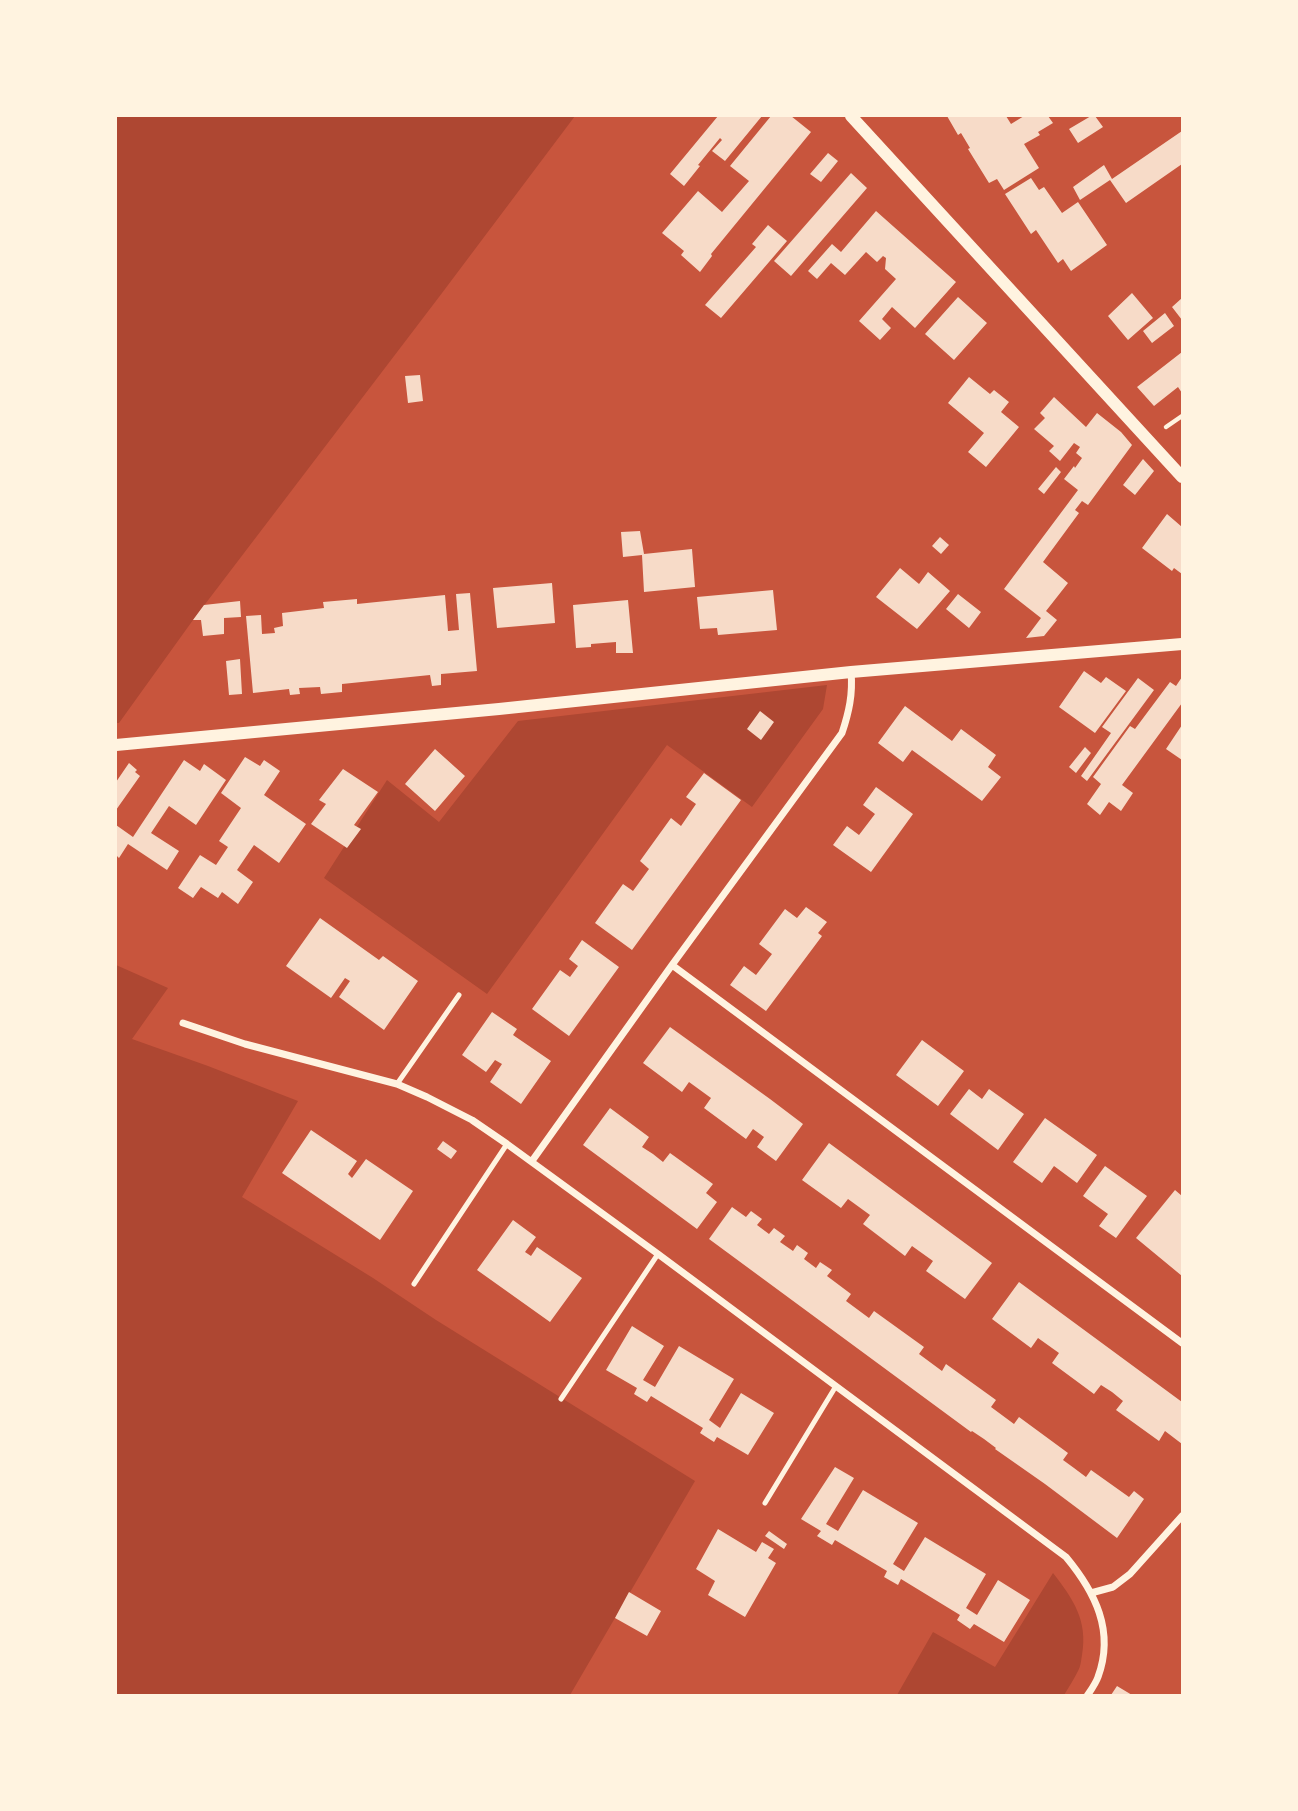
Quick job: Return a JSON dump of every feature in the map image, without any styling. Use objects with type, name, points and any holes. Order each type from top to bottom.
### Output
[{"type":"street","points":[[851,116],[1182,477]]},
{"type":"street","points":[[116,745],[850,672],[1182,644]]},
{"type":"street","points":[[532,1161],[671,965],[842,733],[850,709],[850,672]]},
{"type":"street","points":[[671,965],[1182,1343]]},
{"type":"street","points":[[183,1023],[245,1044],[397,1084],[472,1120],[532,1161],[1066,1557],[1091,1593],[1104,1624],[1104,1650],[1098,1677],[1087,1696]]},
{"type":"street","points":[[1091,1593],[1113,1587],[1130,1574],[1182,1516]]},
{"type":"lane","points":[[397,1084],[459,995]]},
{"type":"lane","points":[[414,1284],[507,1144]]},
{"type":"lane","points":[[561,1399],[658,1254]]},
{"type":"lane","points":[[765,1503],[836,1386]]},
{"type":"shaded area","points":[[116,116],[575,116],[193,620],[119,723],[116,723]]},
{"type":"shaded area","points":[[827,685],[823,709],[752,807],[667,745],[487,994],[324,878],[387,780],[439,822],[518,721]]},
{"type":"shaded area","points":[[116,965],[168,988],[132,1039],[298,1101],[242,1197],[695,1481],[570,1695],[116,1696]]},
{"type":"shaded area","points":[[1053,1573],[1073,1601],[1083,1631],[1080,1667],[1064,1695],[897,1695],[933,1632],[995,1667]]},
{"type":"building","points":[[718,116],[762,116],[725,161],[712,151],[722,140],[720,138],[684,186],[670,174]]},
{"type":"building","points":[[771,116],[791,116],[811,132],[711,254],[700,272],[681,255],[684,251],[662,233],[698,191],[722,212],[749,181],[730,166]]},
{"type":"building","points":[[947,116],[1006,116],[1011,124],[1024,116],[1048,116],[1053,123],[1024,144],[1039,168],[1004,190],[997,179],[989,183],[961,133],[958,135]]},
{"type":"building","points":[[1095,116],[1103,127],[1078,143],[1069,129]]},
{"type":"building","points":[[1182,131],[1182,164],[1126,203],[1110,180],[1080,200],[1073,187],[1104,165],[1112,179]]},
{"type":"building","points":[[828,153],[838,161],[821,182],[810,174]]},
{"type":"building","points":[[851,173],[867,188],[791,276],[774,261]]},
{"type":"building","points":[[1031,178],[1039,190],[1044,187],[1062,213],[1078,202],[1107,245],[1071,271],[1063,259],[1058,263],[1036,230],[1031,234],[1005,194]]},
{"type":"building","points":[[876,211],[956,282],[915,328],[892,307],[882,319],[891,328],[880,340],[859,321],[896,279],[885,269],[886,258],[883,256],[877,262],[866,252],[845,275],[831,263],[817,279],[808,271],[832,244],[841,252]]},
{"type":"building","points":[[768,225],[787,241],[721,318],[705,305],[756,247],[752,244]]},
{"type":"building","points":[[1132,293],[1153,318],[1128,340],[1108,316]]},
{"type":"building","points":[[958,297],[987,323],[954,360],[925,334]]},
{"type":"building","points":[[1182,298],[1182,320],[1172,307]]},
{"type":"building","points":[[1165,313],[1174,326],[1152,343],[1143,331]]},
{"type":"building","points":[[1182,352],[1182,393],[1178,387],[1154,406],[1137,387]]},
{"type":"building","points":[[420,375],[423,401],[408,403],[405,376]]},
{"type":"building","points":[[969,377],[990,394],[994,390],[1009,402],[1001,412],[1019,427],[986,467],[968,452],[984,433],[948,403]]},
{"type":"building","points":[[1054,397],[1086,427],[1097,413],[1121,432],[1132,445],[1088,505],[1082,501],[1075,510],[1079,513],[1043,562],[1068,583],[1046,611],[1057,620],[1044,636],[1026,638],[1041,618],[1004,589],[1078,490],[1064,479],[1082,458],[1076,453],[1080,447],[1074,443],[1060,461],[1049,451],[1054,446],[1034,429],[1045,418],[1040,413]]},
{"type":"building","points":[[1143,459],[1154,471],[1135,495],[1123,485]]},
{"type":"building","points":[[1056,467],[1061,472],[1044,494],[1038,489]]},
{"type":"building","points":[[1167,514],[1182,527],[1182,574],[1174,568],[1172,571],[1142,548]]},
{"type":"building","points":[[640,531],[644,554],[692,549],[695,587],[644,592],[642,555],[623,557],[621,532]]},
{"type":"building","points":[[940,537],[949,545],[941,554],[932,546]]},
{"type":"building","points":[[900,568],[919,584],[928,572],[950,591],[917,629],[876,597]]},
{"type":"building","points":[[552,583],[555,623],[497,628],[493,588]]},
{"type":"building","points":[[773,590],[777,630],[718,635],[717,628],[700,629],[697,597]]},
{"type":"building","points":[[470,593],[477,671],[441,674],[441,685],[432,686],[430,675],[342,684],[342,692],[321,694],[320,687],[299,688],[300,694],[290,695],[289,689],[253,693],[246,616],[261,615],[262,634],[275,633],[274,628],[283,626],[282,613],[324,608],[323,602],[357,599],[357,604],[445,595],[448,631],[459,630],[456,594]]},
{"type":"building","points":[[958,594],[981,612],[969,628],[946,609]]},
{"type":"building","points":[[628,600],[633,653],[616,653],[616,642],[576,648],[573,605]]},
{"type":"building","points":[[240,601],[241,617],[224,618],[224,634],[203,636],[201,620],[193,620],[204,605]]},
{"type":"building","points":[[240,659],[242,694],[229,695],[226,661]]},
{"type":"building","points":[[1084,671],[1101,683],[1106,677],[1126,691],[1095,733],[1059,707]]},
{"type":"building","points":[[1182,677],[1182,703],[1122,785],[1133,793],[1121,811],[1109,802],[1100,815],[1087,804],[1101,784],[1093,777],[1130,726],[1135,729],[1170,682],[1176,686]]},
{"type":"building","points":[[1138,678],[1154,690],[1087,781],[1081,776],[1111,733],[1102,727]]},
{"type":"building","points":[[905,706],[952,741],[961,729],[996,755],[988,767],[1001,777],[982,801],[912,750],[903,762],[878,743]]},
{"type":"building","points":[[760,711],[774,722],[761,740],[747,729]]},
{"type":"building","points":[[1182,725],[1182,760],[1166,749]]},
{"type":"building","points":[[1085,747],[1091,753],[1076,773],[1069,767]]},
{"type":"building","points":[[435,749],[465,776],[435,811],[405,784]]},
{"type":"building","points":[[245,757],[260,766],[264,760],[280,771],[264,795],[306,824],[279,863],[254,845],[237,870],[253,882],[238,904],[222,892],[218,898],[201,887],[193,898],[178,888],[200,855],[216,865],[228,847],[219,841],[241,808],[221,793]]},
{"type":"building","points":[[184,760],[200,771],[204,764],[226,780],[196,825],[169,806],[151,833],[179,851],[167,870],[128,844],[119,858],[116,855],[116,825],[133,837]]},
{"type":"building","points":[[129,763],[140,776],[116,810],[116,782]]},
{"type":"building","points":[[343,769],[378,792],[354,825],[361,829],[347,848],[311,824],[326,804],[319,800]]},
{"type":"building","points":[[704,773],[741,800],[632,950],[595,923],[623,884],[633,891],[649,869],[640,861],[671,818],[681,826],[696,804],[686,797]]},
{"type":"building","points":[[876,787],[913,814],[871,872],[833,845],[847,826],[859,835],[875,814],[863,805]]},
{"type":"building","points":[[806,907],[827,922],[818,933],[822,936],[766,1011],[730,985],[744,966],[756,975],[772,954],[759,944],[785,909],[797,918]]},
{"type":"building","points":[[320,918],[379,960],[383,956],[418,981],[384,1030],[339,997],[350,981],[345,978],[331,998],[286,966]]},
{"type":"building","points":[[582,940],[619,967],[569,1036],[532,1009],[560,970],[570,977],[578,966],[569,959]]},
{"type":"building","points":[[492,1012],[517,1029],[513,1035],[551,1061],[521,1104],[490,1082],[502,1064],[495,1060],[486,1072],[462,1055]]},
{"type":"building","points":[[670,1027],[803,1124],[776,1161],[757,1147],[764,1137],[753,1129],[746,1139],[704,1108],[711,1098],[689,1082],[682,1092],[643,1063]]},
{"type":"building","points":[[922,1040],[964,1071],[938,1106],[896,1075]]},
{"type":"building","points":[[969,1089],[982,1099],[989,1089],[1024,1114],[998,1150],[950,1114]]},
{"type":"building","points":[[610,1108],[649,1137],[642,1147],[663,1162],[670,1153],[713,1184],[706,1193],[717,1202],[697,1229],[583,1145]]},
{"type":"building","points":[[1045,1118],[1097,1155],[1077,1183],[1054,1166],[1042,1183],[1013,1162]]},
{"type":"building","points":[[311,1130],[357,1161],[348,1174],[352,1178],[366,1159],[413,1191],[380,1240],[282,1173]]},
{"type":"building","points":[[443,1141],[457,1151],[451,1159],[437,1149]]},
{"type":"building","points":[[829,1143],[992,1263],[965,1299],[926,1271],[933,1261],[912,1246],[905,1256],[863,1224],[870,1215],[848,1199],[841,1208],[802,1180]]},
{"type":"building","points":[[1105,1166],[1147,1196],[1116,1238],[1099,1226],[1108,1214],[1083,1196]]},
{"type":"building","points":[[1175,1190],[1182,1196],[1182,1276],[1136,1238]]},
{"type":"building","points":[[732,1207],[746,1217],[751,1211],[762,1219],[757,1225],[769,1234],[774,1228],[785,1236],[780,1242],[793,1251],[797,1245],[808,1253],[804,1259],[816,1268],[820,1262],[832,1270],[827,1276],[851,1294],[846,1301],[869,1318],[874,1311],[924,1347],[919,1354],[942,1371],[946,1364],[996,1400],[991,1407],[1014,1424],[1019,1417],[1068,1453],[1063,1460],[1086,1477],[1091,1470],[1129,1497],[1134,1491],[1144,1499],[1117,1538],[709,1239]]},
{"type":"building","points":[[513,1220],[536,1237],[525,1252],[531,1256],[537,1247],[582,1278],[550,1322],[477,1270]]},
{"type":"building","points":[[1019,1282],[1182,1402],[1182,1444],[1165,1431],[1159,1441],[1116,1410],[1123,1401],[1112,1392],[1101,1385],[1094,1394],[1052,1363],[1059,1353],[1038,1338],[1031,1348],[992,1319]]},
{"type":"building","points":[[632,1326],[664,1346],[643,1380],[655,1387],[679,1346],[734,1379],[709,1420],[720,1428],[741,1393],[774,1413],[748,1455],[717,1437],[714,1442],[700,1433],[703,1428],[651,1396],[647,1402],[634,1394],[637,1388],[606,1370]]},
{"type":"building","points":[[835,1467],[854,1478],[826,1524],[838,1531],[863,1490],[918,1523],[893,1564],[904,1571],[925,1537],[986,1574],[966,1608],[977,1615],[998,1580],[1030,1600],[1004,1642],[974,1624],[970,1629],[957,1620],[960,1615],[901,1579],[898,1585],[884,1577],[887,1571],[835,1540],[832,1545],[817,1536],[821,1531],[801,1519]]},
{"type":"building","points":[[718,1529],[756,1552],[762,1542],[774,1549],[768,1558],[776,1563],[745,1617],[708,1595],[715,1581],[696,1569]]},
{"type":"building","points":[[769,1531],[787,1544],[784,1549],[765,1536]]},
{"type":"building","points":[[629,1592],[661,1611],[647,1636],[615,1618]]},
{"type":"building","points":[[1117,1686],[1132,1695],[1111,1695]]}]
